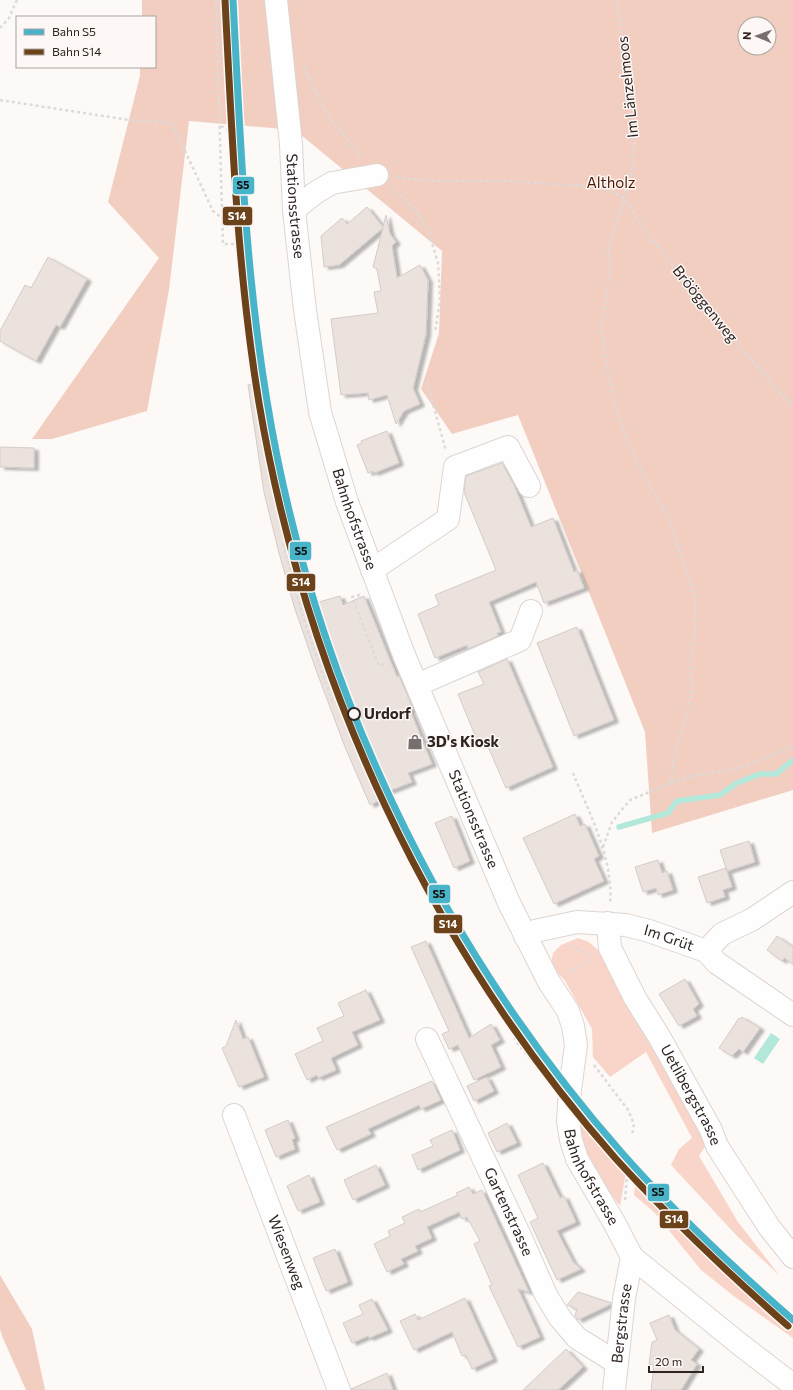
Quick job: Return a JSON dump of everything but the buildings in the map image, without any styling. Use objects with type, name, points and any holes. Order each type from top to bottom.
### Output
[{"type":"street","name":"Stationsstrasse","points":[[276,0],[291,144],[294,210],[305,310],[320,412]]},
{"type":"street","points":[[294,210],[315,193],[332,183],[377,175]]},
{"type":"street","name":"Bahnhofstrasse","points":[[320,412],[347,502],[393,625]]},
{"type":"street","points":[[372,570],[448,519],[455,467],[508,447],[529,486]]},
{"type":"street","points":[[417,685],[520,640],[531,611]]},
{"type":"street","name":"Stationsstrasse","points":[[393,625],[509,903]]},
{"type":"street","points":[[706,950],[722,934],[753,919],[793,892]]},
{"type":"street","name":"Bahnhofstrasse","points":[[509,903],[549,982],[568,1011],[573,1026],[576,1045],[568,1102],[571,1140],[577,1159],[615,1224],[632,1257],[742,1346],[793,1385]]},
{"type":"street","name":"Im Grüt","points":[[525,936],[534,931],[577,922],[626,925],[649,931],[706,950],[717,963],[793,1014]]},
{"type":"street","name":"Uetlibergstrasse","points":[[608,923],[610,948],[635,998],[660,1038],[711,1130],[717,1146],[769,1227],[793,1257]]},
{"type":"street","name":"Gartenstrasse","points":[[427,1039],[521,1238],[546,1295],[560,1318],[577,1338],[617,1363]]},
{"type":"street","name":"Wiesenweg","points":[[234,1115],[339,1390]]},
{"type":"street","name":"Bergstrasse","points":[[614,1390],[624,1299],[632,1257]]},
{"type":"path","points":[[0,28],[9,18],[17,0]]},
{"type":"path","points":[[216,0],[221,125],[223,244],[243,244]]},
{"type":"path","name":"Im Länzelmoos","points":[[617,0],[635,137],[632,170],[608,250],[610,272],[601,326],[606,364],[619,419],[636,463],[669,520],[695,598],[695,631],[690,664],[692,696],[674,758],[671,783]]},
{"type":"path","points":[[300,60],[326,113],[353,149],[377,175],[413,207],[428,230],[438,263],[440,299],[435,333]]},
{"type":"path","points":[[0,100],[129,120],[172,123],[213,211],[223,219]]},
{"type":"path","points":[[221,125],[231,132],[232,140]]},
{"type":"path","points":[[377,175],[428,181],[510,181],[584,186],[609,190],[623,197]]},
{"type":"path","name":"Brööggenweg","points":[[623,197],[652,239],[697,297],[779,392],[793,406]]},
{"type":"path","points":[[427,382],[444,445],[455,469]]},
{"type":"path","points":[[294,539],[283,544],[303,617],[332,701],[344,696]]},
{"type":"path","points":[[362,601],[359,594],[352,597],[379,666]]},
{"type":"path","points":[[383,656],[386,663]]},
{"type":"path","points":[[602,847],[612,822],[630,800],[691,776],[737,768],[793,747]]},
{"type":"path","points":[[573,773],[602,847],[608,869],[610,899],[608,923]]},
{"type":"path","points":[[569,944],[594,957]]},
{"type":"path","points":[[564,975],[599,955]]},
{"type":"path","points":[[493,994],[518,1044],[568,1102]]},
{"type":"path","points":[[576,1045],[589,1059],[628,1110],[634,1124],[632,1136]]},
{"type":"shaded area","points":[[578,938],[589,942],[598,950],[636,1021],[708,1142],[699,1156],[738,1222],[779,1275],[738,1237],[671,1165],[679,1149],[692,1138],[646,1052],[610,1077],[593,1057],[592,1029],[565,981],[553,968],[551,963],[553,953],[561,945]]},
{"type":"shaded area","points":[[771,1033],[780,1039],[763,1064],[754,1058]]},
{"type":"shaded area","points":[[579,1108],[627,1167],[620,1206],[601,1182],[579,1140]]},
{"type":"shaded area","points":[[636,1175],[717,1258],[793,1325],[793,1338],[735,1297],[701,1270],[654,1212],[634,1195]]},
{"type":"green space","name":"Altholz","points":[[142,0],[793,0],[793,790],[652,833],[645,732],[518,415],[452,434],[421,389],[439,333],[442,251],[295,130],[189,121],[169,290],[147,411],[52,439],[32,439],[159,258],[108,202],[140,76],[140,68],[156,68],[156,16],[142,16]]},
{"type":"green space","points":[[0,1275],[32,1329],[45,1390],[26,1390],[2,1336],[0,1329]]},
{"type":"waterway","points":[[619,827],[668,813],[677,801],[720,795],[737,783],[760,774],[776,774],[793,760]]},
{"type":"rail line","name":"S14","points":[[225,0],[240,253],[245,303],[259,403],[280,507],[308,609],[344,709],[385,806],[434,900],[488,991],[549,1077],[616,1159],[657,1203],[743,1286],[788,1326]]},
{"type":"rail line","name":"S5","points":[[233,0],[248,251],[253,301],[267,401],[288,504],[315,605],[350,705],[392,802],[440,896],[495,986],[555,1072],[622,1153],[663,1197],[748,1280],[793,1320]]},
{"type":"place","name":"Urdorf","points":[[354,714]]},
{"type":"place","name":"3D's Kiosk","points":[[415,742]]}]
